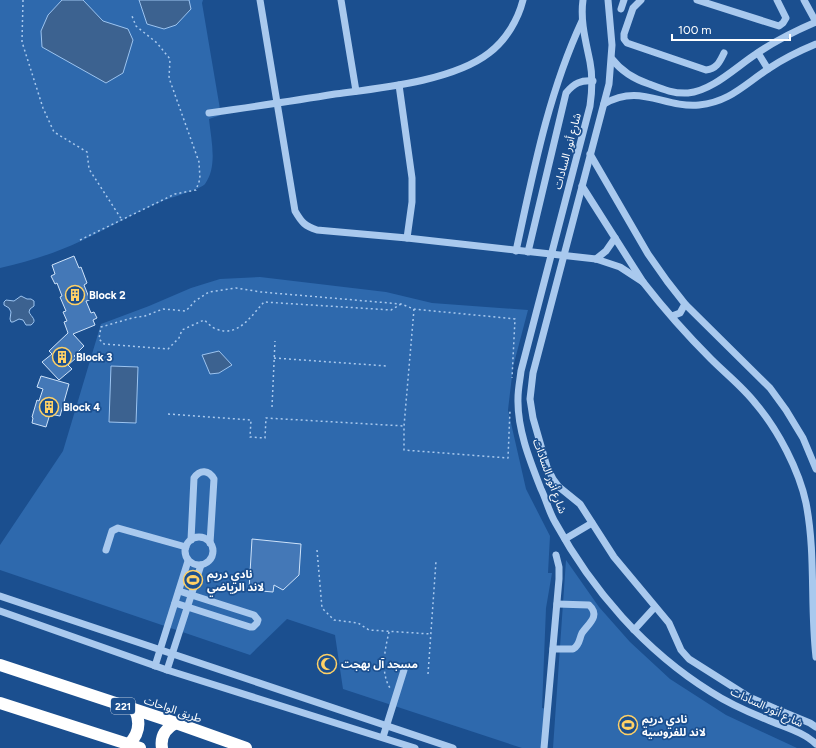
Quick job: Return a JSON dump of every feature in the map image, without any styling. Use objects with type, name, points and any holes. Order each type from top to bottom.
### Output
[{"type":"highway","name":"طريق الواحات","points":[[0,665],[176,723],[246,748]]},
{"type":"highway","points":[[0,702],[134,746],[139,722],[135,710]]},
{"type":"highway","points":[[162,748],[162,737],[165,731],[176,723]]},
{"type":"street","points":[[260,0],[295,211],[306,227],[317,230],[407,238],[596,259],[631,272],[643,282]]},
{"type":"street","points":[[341,0],[356,91]]},
{"type":"street","points":[[209,113],[399,85],[448,73],[468,65],[489,53],[506,36],[520,12],[523,0]]},
{"type":"street","name":"شارع أنور السادات","points":[[583,0],[582,21],[593,81],[590,106],[521,371],[518,399],[520,420],[534,472],[554,521],[565,539],[601,593],[634,630],[668,662],[711,692],[742,709],[804,736],[816,744]]},
{"type":"street","name":"شارع أنور السادات","points":[[608,0],[612,59],[609,84],[533,373],[530,399],[539,443],[547,467],[559,488],[580,504],[614,557],[669,623],[681,650],[689,659],[749,697],[816,727]]},
{"type":"street","points":[[621,9],[624,0]]},
{"type":"street","points":[[641,0],[633,8],[624,34],[624,39],[627,43],[706,70],[717,66],[724,53]]},
{"type":"street","points":[[697,0],[779,26],[786,18],[777,0]]},
{"type":"street","points":[[612,59],[624,72],[639,80],[667,91],[688,93],[701,90],[711,86],[758,53],[790,34],[816,22],[804,0]]},
{"type":"street","points":[[516,251],[543,132],[555,90],[564,62],[582,21]]},
{"type":"street","points":[[604,104],[616,98],[635,95],[648,96],[665,102],[680,104],[708,103],[726,98],[734,94],[768,69],[795,53],[816,44]]},
{"type":"street","points":[[758,53],[768,69]]},
{"type":"street","points":[[528,252],[566,93],[576,83],[593,81]]},
{"type":"street","points":[[399,85],[412,178],[412,202],[407,238]]},
{"type":"street","points":[[555,90],[566,93]]},
{"type":"street","points":[[590,154],[648,254],[684,304],[770,388],[786,410],[803,438],[816,469]]},
{"type":"street","points":[[582,186],[643,282],[712,360],[756,404],[783,445],[794,469],[806,503],[814,571],[816,657]]},
{"type":"street","points":[[596,259],[606,251],[615,238]]},
{"type":"street","points":[[672,316],[680,313],[684,304]]},
{"type":"street","points":[[155,666],[188,561],[185,554],[186,547],[191,540],[194,478],[198,473],[204,472],[210,474],[214,480],[210,543],[213,550],[211,558],[202,565],[167,670]]},
{"type":"street","points":[[565,539],[592,523]]},
{"type":"street","points":[[106,550],[112,531],[118,528],[186,547]]},
{"type":"street","points":[[191,540],[199,538],[207,540],[210,543]]},
{"type":"street","points":[[544,748],[557,604],[559,567],[556,555]]},
{"type":"street","points":[[188,561],[194,564],[202,565]]},
{"type":"street","points":[[175,603],[250,627],[253,627],[258,620],[254,615],[179,591]]},
{"type":"street","points":[[0,596],[453,748]]},
{"type":"street","points":[[553,649],[575,648],[581,635],[592,622],[594,616],[594,612],[589,605],[557,604]]},
{"type":"street","points":[[634,630],[655,607]]},
{"type":"street","points":[[0,611],[167,670],[415,748]]},
{"type":"street","points":[[383,737],[404,670]]},
{"type":"path","points":[[23,0],[22,42],[43,108],[54,132],[87,152],[89,169],[122,220]]},
{"type":"path","points":[[80,240],[175,194],[196,190],[200,179],[199,162],[169,78],[170,59],[157,43],[136,26],[132,16]]},
{"type":"path","points":[[400,304],[392,310],[264,302],[239,328],[228,332],[216,329],[204,320],[182,330],[179,338],[168,349],[104,344],[99,339],[101,327],[132,318],[146,316],[163,309],[186,311],[195,301],[209,292],[236,288],[261,292],[400,304],[414,309],[515,319],[512,381]]},
{"type":"path","points":[[414,309],[404,426],[404,450],[508,458],[510,404]]},
{"type":"path","points":[[272,407],[275,342]]},
{"type":"path","points":[[274,358],[387,366]]},
{"type":"path","points":[[168,414],[251,420],[250,437],[265,438],[266,418],[404,426]]},
{"type":"path","points":[[317,550],[322,608],[334,620],[358,623],[369,630],[431,634]]},
{"type":"path","points":[[428,674],[436,561]]},
{"type":"path","points":[[389,632],[385,650],[385,679],[395,700]]},
{"type":"shaded area","points":[[0,0],[203,0],[202,3],[221,115],[209,119],[213,161],[209,177],[205,184],[154,205],[81,241],[31,260],[0,268]]},
{"type":"shaded area","points":[[62,0],[83,0],[103,21],[128,29],[133,40],[123,73],[106,83],[42,47],[41,31],[48,15]]},
{"type":"shaded area","points":[[139,0],[189,0],[191,9],[176,25],[164,29],[147,24]]},
{"type":"shaded area","points":[[260,277],[386,292],[432,303],[528,310],[513,367],[508,410],[526,489],[550,536],[548,573],[552,573],[546,608],[542,708],[548,709],[546,748],[522,748],[343,689],[335,635],[287,619],[250,655],[0,570],[0,545],[63,451],[101,324],[191,288],[220,279]]},
{"type":"shaded area","points":[[21,296],[34,301],[34,306],[29,312],[34,320],[31,325],[26,325],[23,320],[19,319],[11,322],[11,312],[9,308],[4,305],[6,300],[14,301]]},
{"type":"shaded area","points":[[219,351],[232,365],[219,373],[210,374],[202,355]]},
{"type":"shaded area","points":[[111,366],[138,367],[136,423],[109,422]]},
{"type":"shaded area","points":[[566,560],[599,607],[630,642],[670,679],[726,715],[797,748],[553,748]]},
{"type":"building","name":"Block 2","points":[[74,256],[79,268],[81,267],[87,283],[84,285],[90,300],[86,301],[91,313],[94,312],[97,318],[93,320],[95,325],[73,334],[84,346],[74,356],[76,358],[68,365],[72,369],[59,380],[42,362],[52,354],[49,351],[68,333],[64,322],[67,321],[63,312],[66,311],[60,297],[62,296],[57,283],[55,284],[51,276],[55,274],[52,265]]},
{"type":"building","name":"Block 4","points":[[41,376],[69,384],[60,416],[50,414],[46,427],[32,423],[32,417],[37,400],[39,401],[43,389],[37,387]]},
{"type":"building","points":[[252,539],[301,544],[299,575],[283,590],[274,585],[273,592],[249,590]]},
{"type":"place","name":"Block 2","points":[[75,295]]},
{"type":"place","name":"Block 3","points":[[62,357]]},
{"type":"place","name":"Block 4","points":[[49,407]]},
{"type":"place","name":"نادي دريم لاند الرياضي","points":[[193,580]]},
{"type":"place","name":"مسجد آل بهجت","points":[[327,664]]},
{"type":"place","name":"نادي دريم لاند للفروسية","points":[[628,725]]}]
